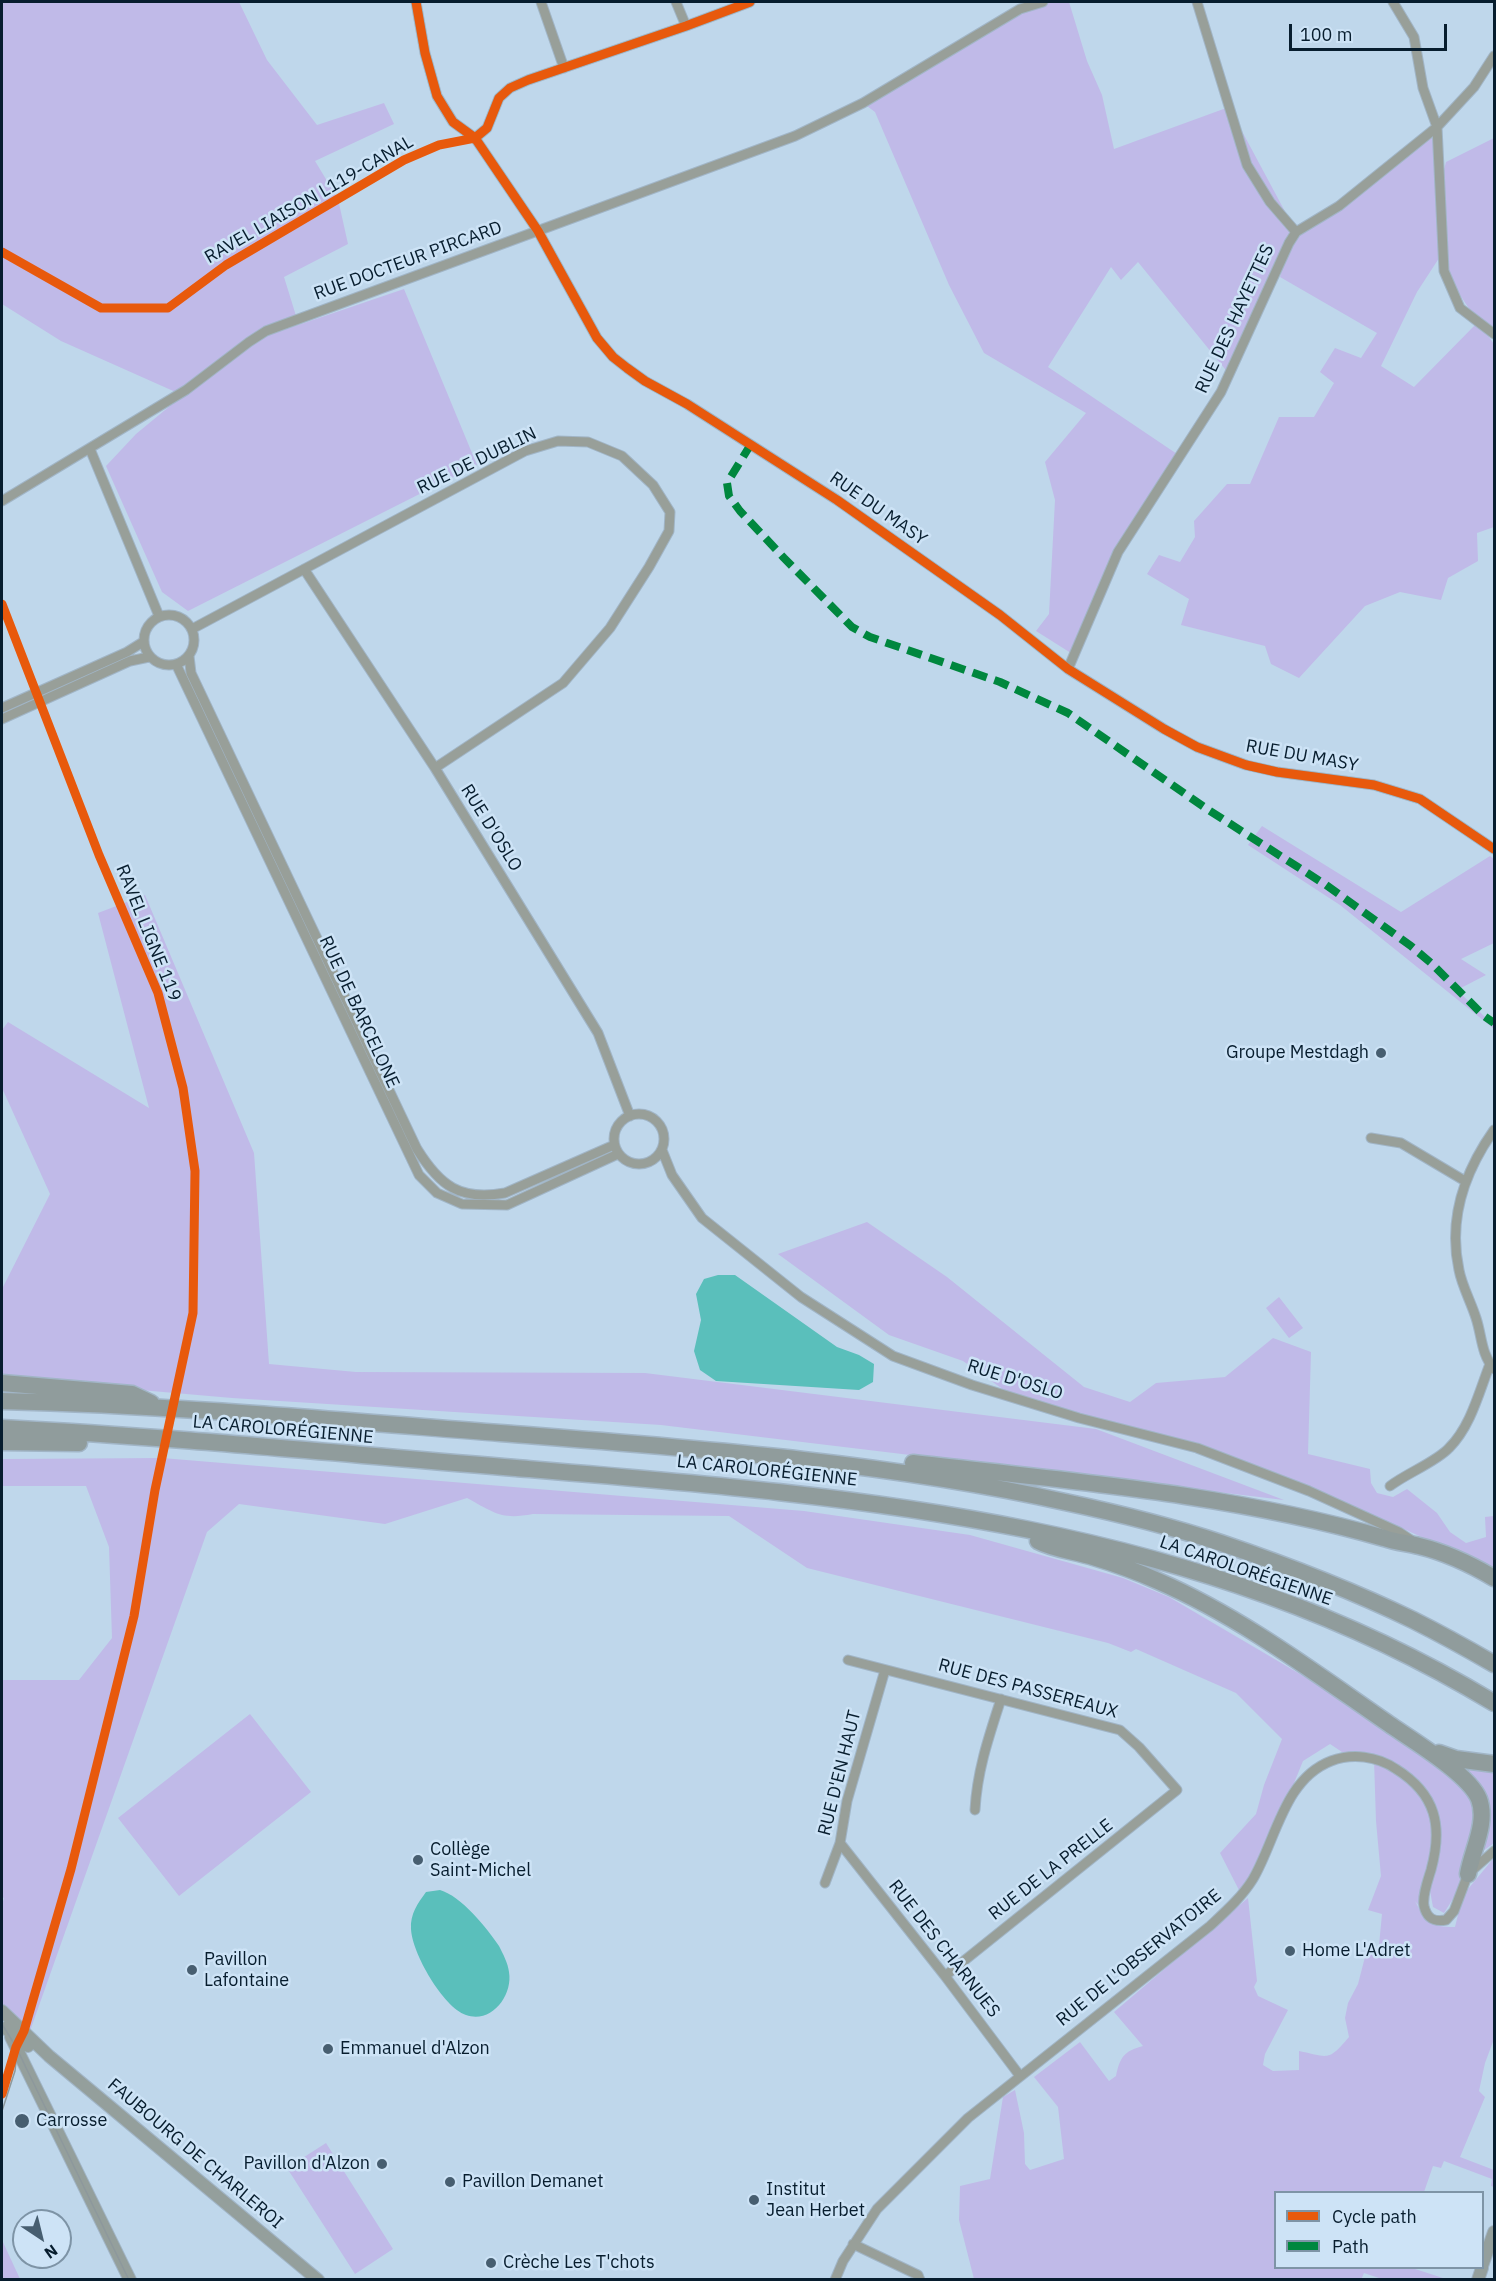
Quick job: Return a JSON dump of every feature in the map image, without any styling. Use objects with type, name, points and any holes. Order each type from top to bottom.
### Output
[{"type":"highway","points":[[2,1383],[132,1394],[157,1406]]},
{"type":"highway","name":"LA CAROLORÉGIENNE","points":[[2,1401],[157,1406],[704,1449],[926,1475],[1017,1491],[1116,1513],[1218,1542],[1320,1579],[1393,1611],[1494,1664]]},
{"type":"highway","name":"LA CAROLORÉGIENNE","points":[[2,1428],[679,1481],[833,1497],[926,1510],[1113,1547],[1207,1575],[1306,1610],[1400,1652],[1491,1701]]},
{"type":"highway","points":[[2,1442],[84,1443],[113,1436]]},
{"type":"highway","points":[[826,1462],[860,1457],[1190,1498],[1315,1520],[1402,1544],[1420,1546],[1494,1578]]},
{"type":"highway","points":[[1020,1528],[1040,1542],[1097,1558],[1157,1580],[1196,1599],[1292,1657],[1419,1744],[1461,1777],[1479,1799],[1482,1827],[1472,1853],[1468,1874]]},
{"type":"highway","points":[[1419,1744],[1456,1759],[1494,1764]]},
{"type":"main road","points":[[2,2011],[44,2056]]},
{"type":"main road","points":[[3,2026],[44,2056]]},
{"type":"main road","points":[[3,2026],[26,2064],[130,2280]]},
{"type":"main road","points":[[26,2064],[32,2059],[44,2056]]},
{"type":"main road","name":"FAUBOURG DE CHARLEROI","points":[[44,2056],[318,2280]]},
{"type":"main road","points":[[117,2116],[308,2280]]},
{"type":"main road","points":[[1484,2261],[1494,2232]]},
{"type":"street","name":"RUE DU MASY","points":[[416,2],[425,53],[437,96],[453,122],[475,138],[538,231],[591,331],[613,357],[645,381],[687,404],[837,500],[1000,615],[1068,669],[1164,729],[1197,747],[1246,765],[1277,772],[1374,785],[1412,796],[1494,849]]},
{"type":"street","points":[[541,2],[564,68]]},
{"type":"street","points":[[676,2],[686,26]]},
{"type":"street","points":[[475,138],[487,128],[499,98],[510,88],[750,2]]},
{"type":"street","name":"RUE DOCTEUR PIRCARD","points":[[2,501],[186,390],[266,331],[795,136],[863,103],[1020,9],[1043,2]]},
{"type":"street","points":[[1197,2],[1248,165],[1270,202],[1296,232]]},
{"type":"street","points":[[1393,2],[1414,37],[1423,88],[1437,127],[1444,271],[1460,308],[1494,334]]},
{"type":"street","name":"RUE DES HAYETTES","points":[[1068,669],[1118,552],[1221,392],[1296,232],[1339,206],[1437,127],[1474,87],[1494,56]]},
{"type":"street","name":"RUE DE DUBLIN","points":[[192,629],[525,451],[558,441],[588,442],[622,456],[653,485],[670,512],[669,531],[610,628],[563,683],[435,768]]},
{"type":"street","points":[[90,449],[159,616]]},
{"type":"street","name":"RUE D'OSLO","points":[[304,569],[435,768],[598,1033],[630,1116]]},
{"type":"street","points":[[2,719],[129,661],[149,657],[162,664],[176,664],[189,656],[194,642],[192,629],[181,618],[174,615],[159,616],[147,627],[143,642],[149,657]]},
{"type":"street","points":[[2,708],[127,652],[143,642]]},
{"type":"street","name":"RUE DE BARCELONE","points":[[189,656],[191,673],[417,1149],[429,1168],[443,1183],[465,1193],[486,1197],[505,1193],[616,1150]]},
{"type":"street","name":"RUE DE BARCELONE","points":[[176,664],[419,1175],[438,1193],[462,1204],[507,1205],[616,1150]]},
{"type":"street","points":[[646,1115],[660,1125],[663,1133],[662,1150],[657,1158],[641,1165],[624,1160],[616,1150],[613,1136],[616,1128],[630,1116],[646,1115]]},
{"type":"street","points":[[1390,1486],[1448,1449],[1464,1429],[1492,1367],[1484,1353],[1477,1320],[1459,1270],[1457,1220],[1459,1200],[1465,1181],[1494,1130]]},
{"type":"street","points":[[1371,1138],[1401,1143],[1465,1181]]},
{"type":"street","name":"RUE D'OSLO","points":[[662,1150],[672,1175],[702,1218],[801,1297],[893,1356],[972,1386],[1079,1418],[1197,1448],[1309,1491],[1399,1532],[1420,1546]]},
{"type":"street","name":"RUE DES PASSEREAUX","points":[[848,1660],[1120,1730],[1139,1747],[1177,1790]]},
{"type":"street","name":"RUE D'EN HAUT","points":[[825,1883],[840,1843],[847,1801],[885,1670]]},
{"type":"street","points":[[975,1810],[978,1776],[1001,1699]]},
{"type":"street","name":"RUE DE L'OBSERVATOIRE","points":[[835,2280],[853,2244],[877,2209],[968,2118],[1210,1926],[1234,1902],[1252,1880],[1297,1786],[1312,1771],[1332,1761],[1360,1756],[1387,1762],[1424,1792],[1436,1820],[1437,1843],[1423,1903],[1428,1917],[1435,1921],[1446,1920],[1454,1911],[1468,1874],[1494,1851]]},
{"type":"street","name":"RUE DE LA PRELLE","points":[[945,1976],[1177,1790]]},
{"type":"street","name":"RUE DES CHARNUES","points":[[840,1843],[1020,2076]]},
{"type":"street","points":[[853,2244],[918,2275],[920,2280]]},
{"type":"shaded area","points":[[2,2],[239,2],[267,60],[317,125],[384,103],[394,124],[315,161],[338,199],[348,244],[284,277],[297,319],[257,339],[404,289],[477,465],[188,611],[162,592],[106,466],[136,434],[199,382],[180,394],[61,341],[2,304]]},
{"type":"shaded area","points":[[1043,2],[1069,2],[1087,61],[1102,95],[1114,149],[1229,107],[1296,232],[1437,127],[1440,185],[1446,162],[1494,138],[1494,338],[1481,326],[1494,344],[1494,527],[1477,533],[1478,561],[1448,578],[1441,600],[1400,592],[1365,606],[1299,678],[1271,664],[1265,646],[1181,625],[1189,599],[1147,574],[1159,555],[1180,562],[1195,537],[1194,521],[1227,484],[1250,484],[1279,417],[1314,417],[1334,383],[1320,372],[1335,348],[1361,358],[1377,333],[1280,277],[1285,258],[1229,374],[1138,262],[1121,280],[1111,267],[1048,367],[1180,456],[1113,563],[1074,655],[1036,631],[1049,614],[1055,500],[1045,462],[1086,413],[984,353],[949,285],[875,112],[863,103],[1020,9]],"holes":[[[1443,252],[1444,271],[1478,322],[1414,387],[1381,366],[1417,292]]]},
{"type":"shaded area","points":[[1262,826],[1401,912],[1490,856],[1494,859],[1494,943],[1461,959],[1486,975],[1457,990],[1494,1023],[1494,1029],[1340,905],[1248,845]]},
{"type":"shaded area","points":[[145,895],[254,1153],[269,1364],[356,1372],[645,1373],[1096,1429],[1284,1500],[661,1425],[232,1398],[2,1378],[2,1289],[50,1194],[2,1088],[2,1030],[8,1022],[149,1108],[98,913]]},
{"type":"shaded area","points":[[867,1222],[947,1277],[1084,1387],[1130,1402],[1156,1383],[1225,1377],[1273,1338],[1311,1352],[1308,1454],[1370,1469],[1371,1483],[1377,1493],[1393,1497],[1407,1489],[1437,1513],[1450,1532],[1466,1543],[1486,1537],[1485,1517],[1494,1516],[1494,1570],[1351,1505],[1178,1443],[1004,1390],[963,1361],[889,1335],[778,1254]]},
{"type":"shaded area","points":[[718,1275],[735,1275],[837,1347],[859,1355],[874,1364],[873,1382],[859,1390],[716,1381],[700,1370],[694,1351],[701,1320],[696,1294],[704,1279]]},
{"type":"shaded area","points":[[1279,1297],[1303,1328],[1289,1338],[1266,1308]]},
{"type":"shaded area","points":[[162,1458],[804,1511],[970,1535],[1123,1578],[1169,1597],[1419,1744],[1479,1799],[1463,1883],[1444,1913],[1433,1907],[1430,1891],[1428,1917],[1415,1901],[1430,1922],[1440,1926],[1455,1927],[1463,1895],[1494,1860],[1494,2039],[1485,2063],[1479,2091],[1485,2097],[1460,2157],[1494,2170],[1494,2187],[1491,2186],[1492,2179],[1444,2161],[1441,2168],[1433,2166],[1424,2191],[1274,2191],[1274,2269],[1415,2269],[1446,2279],[1382,2279],[1364,2273],[1361,2280],[974,2279],[959,2220],[960,2186],[990,2179],[1003,2097],[1015,2090],[1024,2133],[1025,2164],[1030,2170],[1064,2159],[1058,2107],[1034,2077],[1080,2042],[1109,2081],[1116,2076],[1124,2056],[1131,2050],[1143,2046],[1114,2012],[1248,1898],[1257,1981],[1254,1987],[1258,1996],[1288,2010],[1265,2054],[1263,2065],[1273,2071],[1299,2070],[1299,2051],[1327,2056],[1337,2051],[1349,2037],[1345,2018],[1348,2003],[1358,1984],[1365,1957],[1379,1945],[1382,1914],[1368,1910],[1381,1876],[1374,1760],[1342,1752],[1330,1744],[1303,1761],[1268,1847],[1241,1894],[1220,1853],[1256,1814],[1264,1785],[1282,1739],[1236,1693],[1136,1649],[1131,1652],[1108,1643],[807,1568],[729,1516],[533,1514],[505,1516],[467,1498],[385,1524],[239,1504],[207,1532],[30,2031],[2,2007],[2,1905],[4,1898],[2,1897],[2,1680],[79,1680],[112,1638],[109,1547],[86,1486],[2,1486],[2,1459]]},
{"type":"shaded area","points":[[250,1714],[311,1792],[179,1896],[118,1818]]},
{"type":"shaded area","points":[[1459,1769],[1494,1771],[1494,1843],[1476,1856],[1484,1836]]},
{"type":"shaded area","points":[[440,1890],[465,1906],[488,1930],[506,1962],[509,1972],[507,1990],[504,1999],[492,2012],[475,2017],[457,2010],[430,1978],[417,1951],[411,1929],[413,1914],[426,1892]]},
{"type":"shaded area","points":[[326,2143],[393,2249],[355,2274],[287,2168]]},
{"type":"shaded area","points":[[2,2240],[12,2262],[12,2269],[15,2269],[20,2279],[2,2279]]},
{"type":"tram line","points":[[2,2024],[16,2047],[129,2280]]},
{"type":"tram line","points":[[2,2111],[15,2071],[17,2051]]},
{"type":"marked path","points":[[751,444],[727,483],[729,496],[784,558],[852,627],[870,637],[1000,682],[1068,713],[1207,809],[1326,885],[1411,946],[1494,1023]]},
{"type":"cycle path","points":[[416,2],[425,53],[437,96],[453,122],[475,138],[538,231],[597,338],[613,357],[645,381],[687,404],[837,500],[1000,615],[1068,669],[1164,729],[1197,747],[1246,765],[1277,772],[1374,785],[1420,799],[1494,849]]},
{"type":"cycle path","name":"RAVEL LIAISON L119-CANAL","points":[[2,252],[101,308],[168,308],[226,265],[404,160],[439,145],[475,138],[487,128],[499,98],[510,88],[750,2]]},
{"type":"cycle path","name":"RAVEL LIGNE 119","points":[[2,604],[99,855],[158,993],[183,1088],[195,1171],[193,1313],[155,1490],[134,1616],[71,1869],[24,2031],[16,2047],[2,2094]]},
{"type":"place","name":"Groupe Mestdagh","points":[[1381,1053]]},
{"type":"place","name":"Collège Saint-Michel","points":[[418,1860]]},
{"type":"place","name":"Home L'Adret","points":[[1290,1951]]},
{"type":"place","name":"Pavillon Lafontaine","points":[[192,1970]]},
{"type":"place","name":"Emmanuel d'Alzon","points":[[328,2049]]},
{"type":"place","name":"Carrosse","points":[[22,2121]]},
{"type":"place","name":"Pavillon d'Alzon","points":[[382,2164]]},
{"type":"place","name":"Pavillon Demanet","points":[[450,2182]]},
{"type":"place","name":"Institut Jean Herbet","points":[[754,2200]]},
{"type":"place","name":"Crèche Les T'chots","points":[[491,2263]]}]
